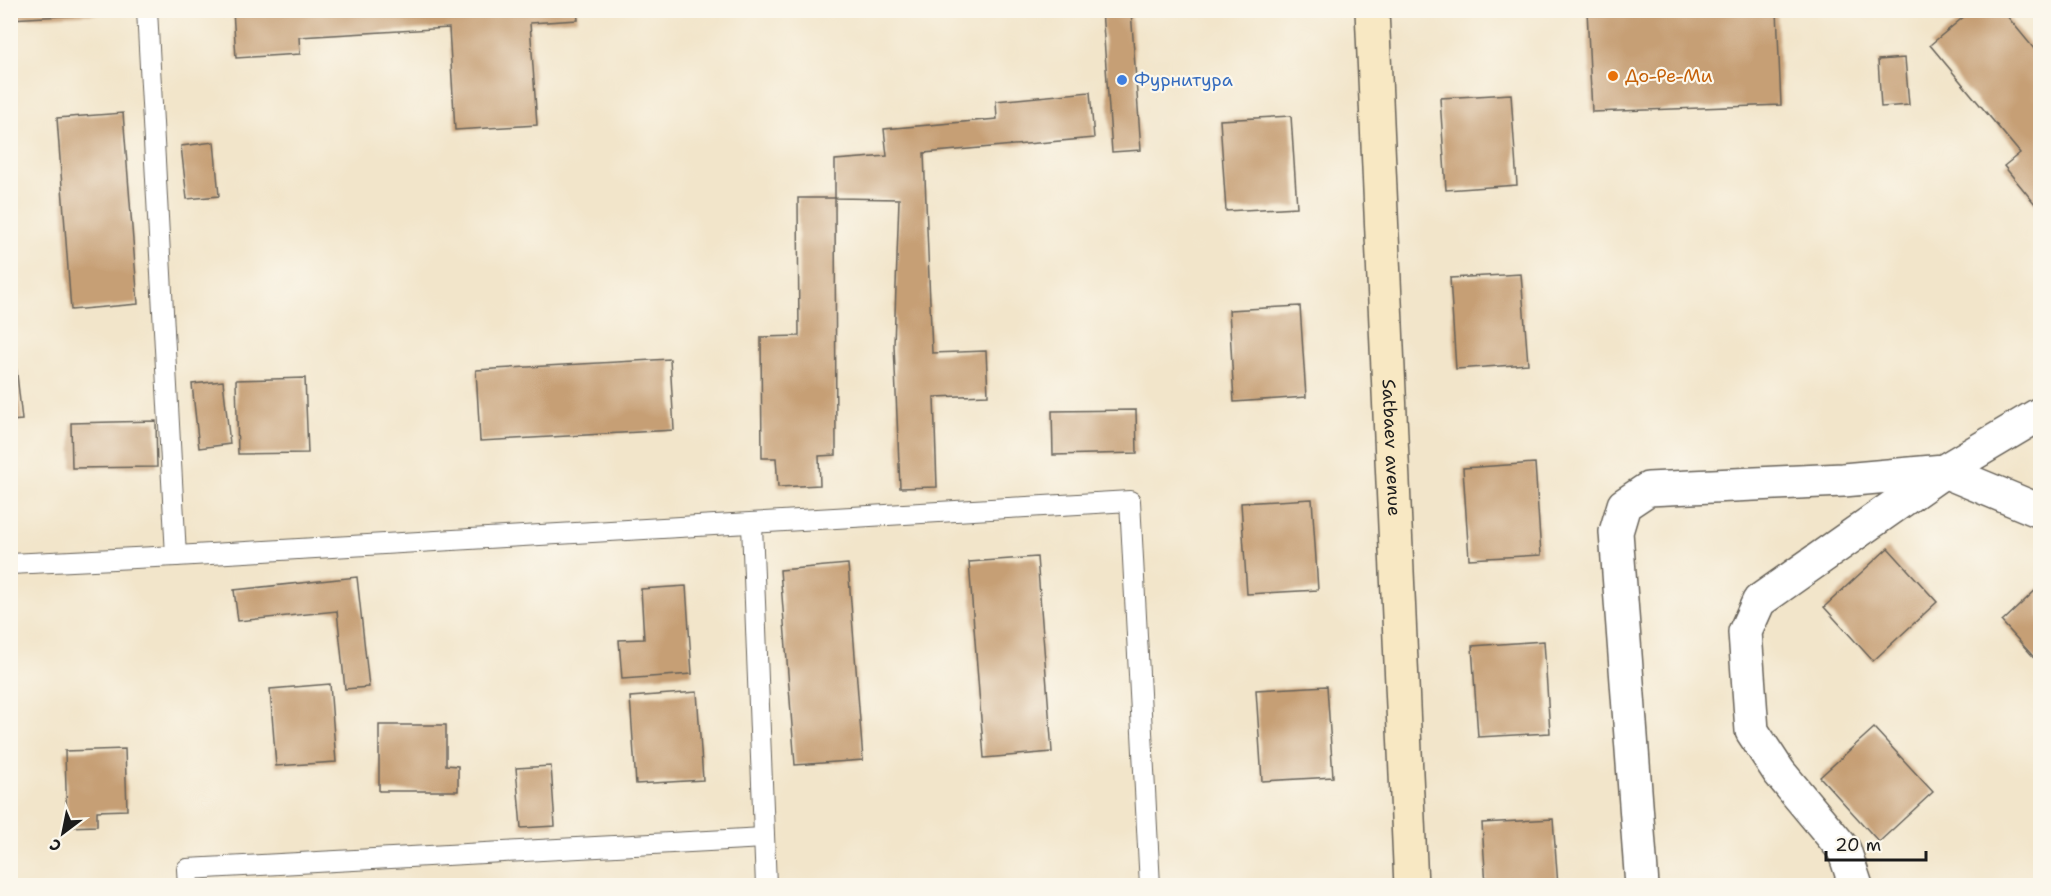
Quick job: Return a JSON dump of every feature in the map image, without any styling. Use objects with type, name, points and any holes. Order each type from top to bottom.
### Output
[{"type":"street","name":"Satbaev avenue","points":[[1372,10],[1411,885]]},
{"type":"street","points":[[1856,885],[1844,850],[1779,771],[1752,731],[1745,632],[1759,601],[1944,471],[2040,414]]},
{"type":"street","points":[[1642,885],[1616,532],[1624,505],[1648,489],[1844,480],[1944,471],[2040,510]]},
{"type":"lane","points":[[147,10],[176,556]]},
{"type":"lane","points":[[10,564],[752,525],[1130,501],[1150,885]]},
{"type":"lane","points":[[752,525],[766,885]]},
{"type":"lane","points":[[188,885],[187,870],[764,838]]},
{"type":"building","points":[[10,10],[116,10],[116,13],[10,19]]},
{"type":"building","points":[[233,10],[577,10],[578,20],[530,23],[537,125],[455,130],[449,28],[299,37],[300,54],[236,58]]},
{"type":"building","name":"Фурнитура","points":[[1102,10],[1131,10],[1141,150],[1112,152]]},
{"type":"building","points":[[1587,10],[1777,10],[1781,105],[1592,112]]},
{"type":"building","points":[[1972,10],[2002,10],[2040,56],[2040,210],[2004,166],[2020,153],[1930,45]]},
{"type":"building","points":[[1905,58],[1909,105],[1881,107],[1878,60]]},
{"type":"building","points":[[1090,92],[1094,138],[924,153],[932,353],[986,351],[988,395],[934,397],[937,487],[900,488],[894,345],[899,199],[835,198],[835,160],[887,156],[884,129],[997,119],[996,101]]},
{"type":"building","points":[[1511,94],[1517,185],[1446,190],[1440,98]]},
{"type":"building","points":[[123,113],[138,304],[71,310],[57,118]]},
{"type":"building","points":[[1291,116],[1297,207],[1226,211],[1220,120]]},
{"type":"building","points":[[214,142],[219,196],[187,199],[181,146]]},
{"type":"building","points":[[798,198],[835,198],[836,455],[819,456],[820,485],[778,487],[776,458],[762,458],[761,337],[799,336]]},
{"type":"building","points":[[1521,274],[1528,364],[1456,369],[1450,278]]},
{"type":"building","points":[[1300,306],[1306,397],[1234,402],[1229,310]]},
{"type":"building","points":[[15,356],[22,420],[10,421],[10,357]]},
{"type":"building","points":[[670,359],[674,430],[480,441],[476,370]]},
{"type":"building","points":[[305,378],[308,453],[238,454],[236,380]]},
{"type":"building","points":[[223,381],[230,444],[199,448],[192,384]]},
{"type":"building","points":[[1136,410],[1137,453],[1053,455],[1052,411]]},
{"type":"building","points":[[156,421],[157,467],[72,468],[71,423]]},
{"type":"building","points":[[1535,463],[1541,555],[1469,559],[1463,468]]},
{"type":"building","points":[[1312,499],[1318,590],[1247,594],[1241,503]]},
{"type":"building","points":[[1888,548],[1937,602],[1873,661],[1824,607]]},
{"type":"building","points":[[1037,557],[1052,752],[984,758],[969,562]]},
{"type":"building","points":[[848,564],[863,760],[795,765],[780,570]]},
{"type":"building","points":[[357,577],[369,687],[345,689],[337,611],[238,621],[234,590]]},
{"type":"building","points":[[686,586],[692,674],[622,679],[619,640],[644,639],[641,589]]},
{"type":"building","points":[[2040,586],[2040,664],[2002,622]]},
{"type":"building","points":[[1544,641],[1550,733],[1478,737],[1472,646]]},
{"type":"building","points":[[330,684],[336,762],[276,766],[270,689]]},
{"type":"building","points":[[1327,686],[1333,777],[1262,781],[1256,690]]},
{"type":"building","points":[[697,692],[703,780],[636,784],[630,697]]},
{"type":"building","points":[[379,725],[446,725],[446,765],[458,766],[458,791],[379,791]]},
{"type":"building","points":[[1874,728],[1933,792],[1879,842],[1820,777]]},
{"type":"building","points":[[125,749],[127,810],[97,811],[97,826],[67,827],[65,751]]},
{"type":"building","points":[[551,766],[555,826],[521,828],[516,768]]},
{"type":"building","points":[[1553,819],[1558,886],[1486,886],[1482,823]]},
{"type":"place","name":"До-Ре-Ми","points":[[1613,76]]},
{"type":"place","name":"Фурнитура","points":[[1122,80]]}]
